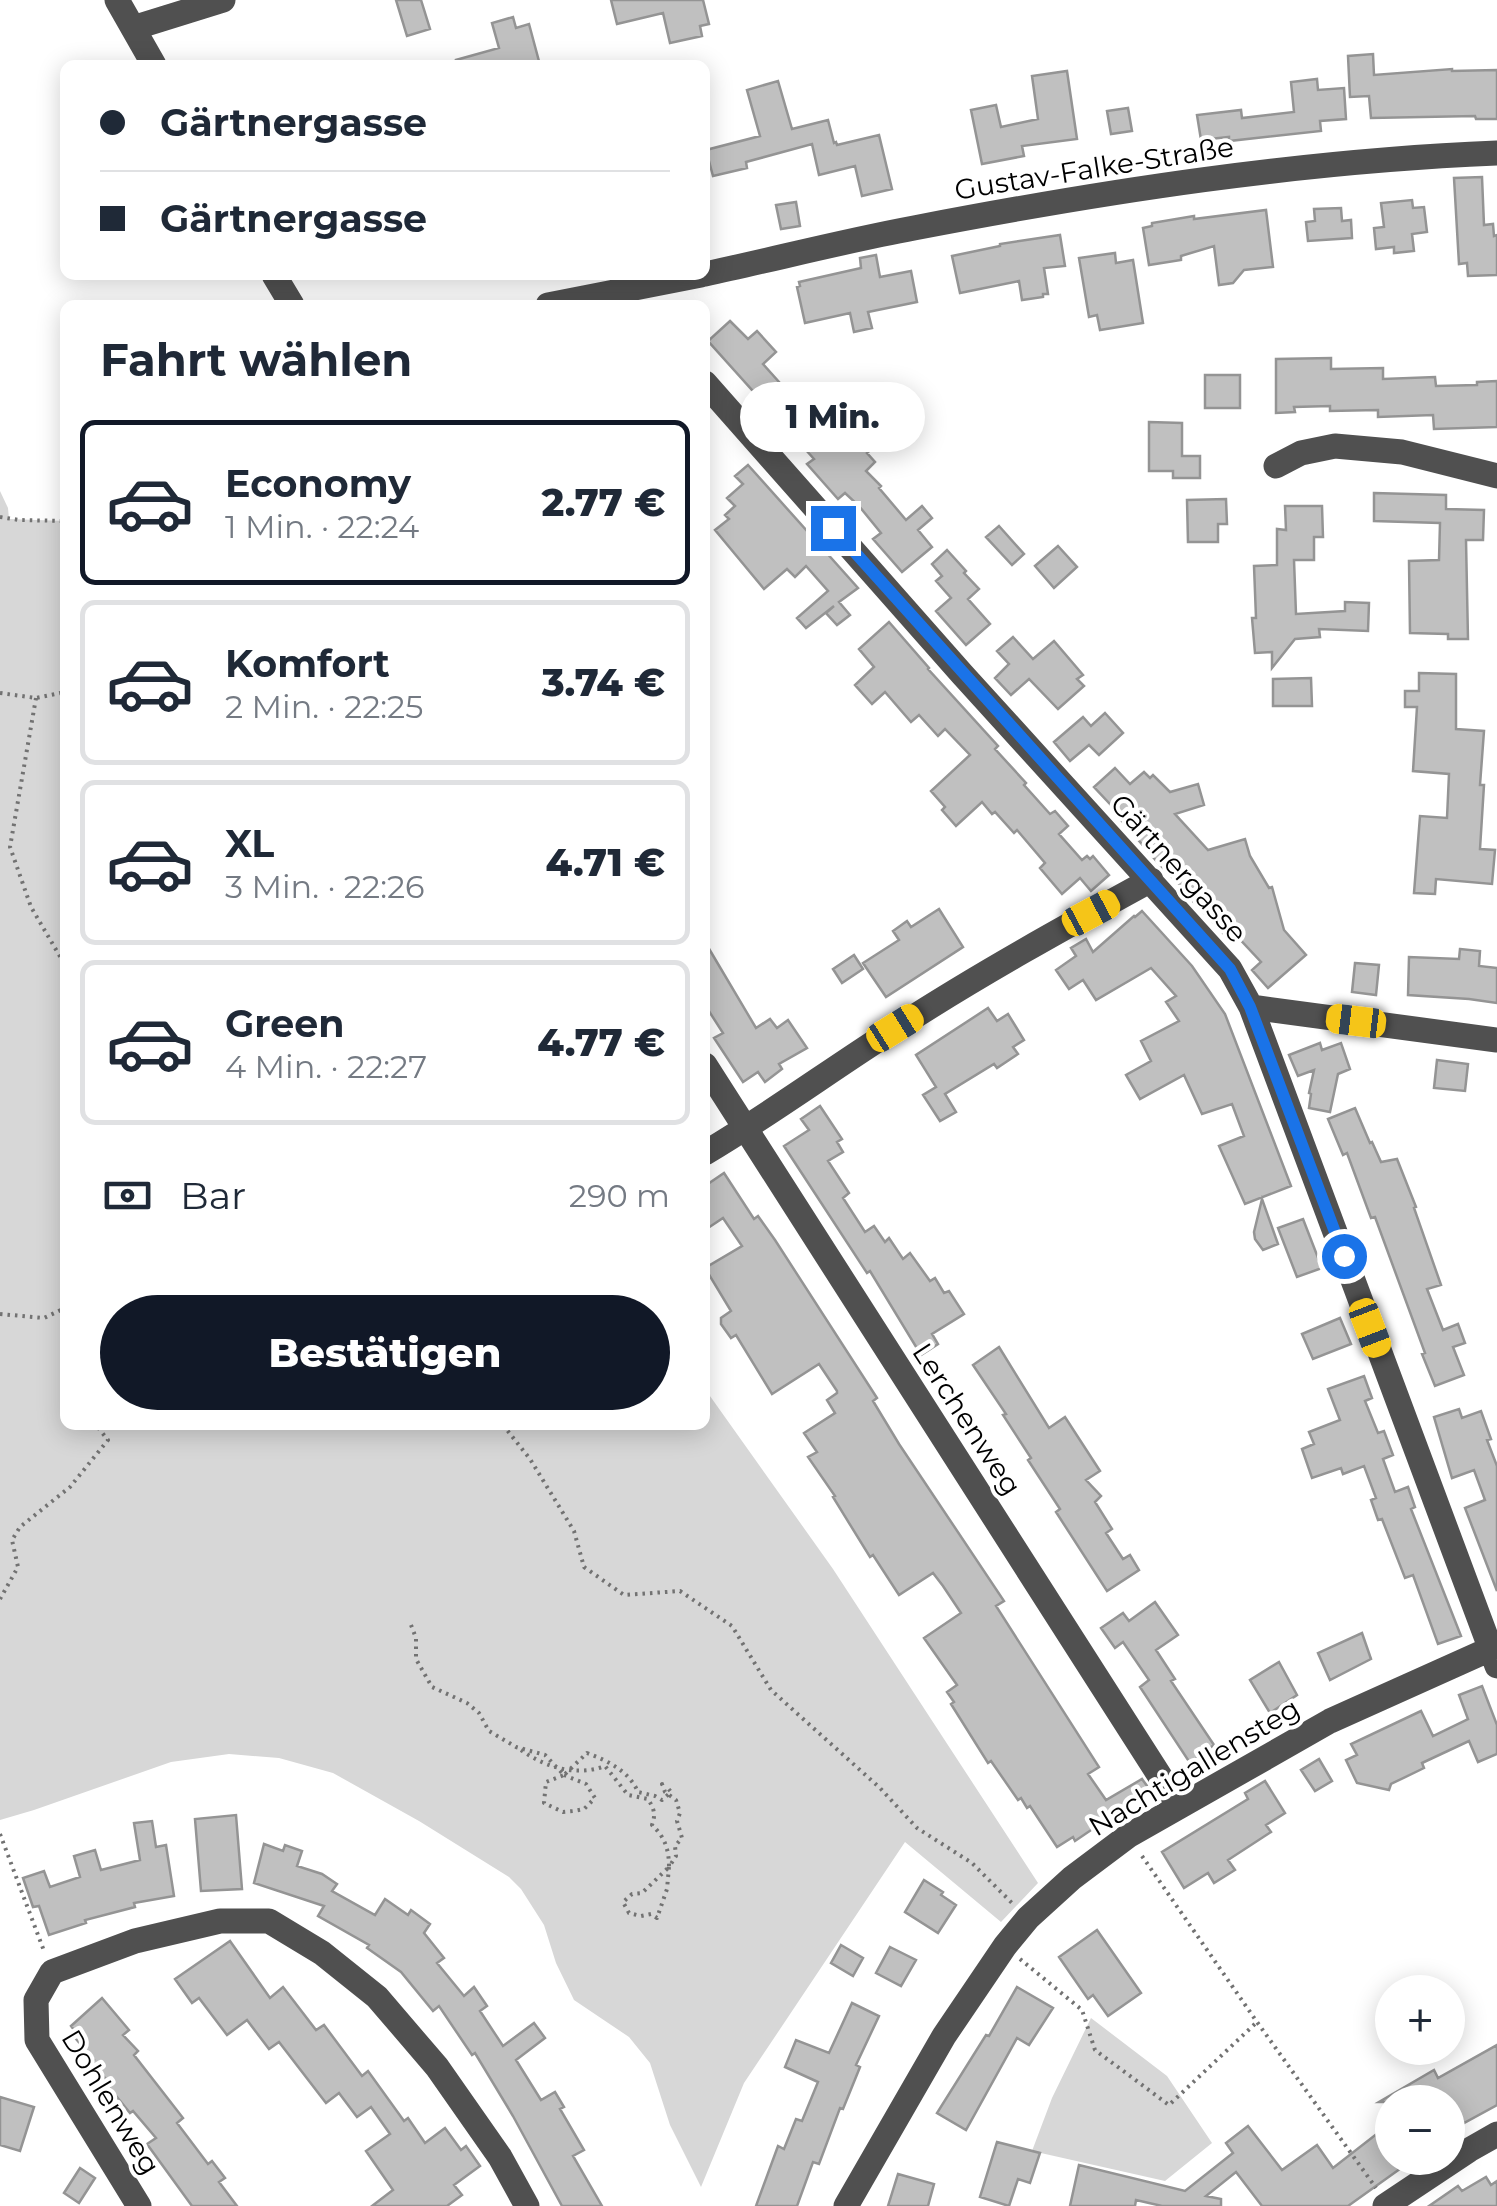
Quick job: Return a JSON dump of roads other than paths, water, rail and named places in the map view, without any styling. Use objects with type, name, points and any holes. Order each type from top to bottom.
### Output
[{"type":"street","points":[[117,0],[151,60]]},
{"type":"street","points":[[133,28],[223,0]]},
{"type":"street","name":"Gustav-Falke-Straße","points":[[710,272],[910,229],[1076,199],[1246,174],[1424,156],[1497,153]]},
{"type":"street","name":"Gustav-Falke-Straße","points":[[606,300],[640,297],[687,280]]},
{"type":"street","name":"Gärtnergasse","points":[[710,390],[1230,969],[1250,1007],[1495,1654]]},
{"type":"street","points":[[1276,466],[1301,453],[1335,446],[1402,452],[1497,476]]},
{"type":"street","points":[[710,1151],[1001,962],[1150,880]]},
{"type":"street","points":[[1250,1007],[1497,1040]]},
{"type":"street","name":"Lerchenweg","points":[[710,1073],[1179,1806]]},
{"type":"street","name":"Nachtigallensteg","points":[[846,2206],[944,2036],[1005,1946],[1028,1918],[1072,1878],[1128,1836],[1330,1721],[1495,1654]]},
{"type":"street","name":"Dohlenweg","points":[[139,2206],[37,2040],[36,2000],[52,1972],[135,1941],[220,1921],[269,1922],[322,1953],[377,1997],[436,2066],[500,2157],[528,2206]]},
{"type":"street","points":[[1386,2205],[1497,2134]]}]
